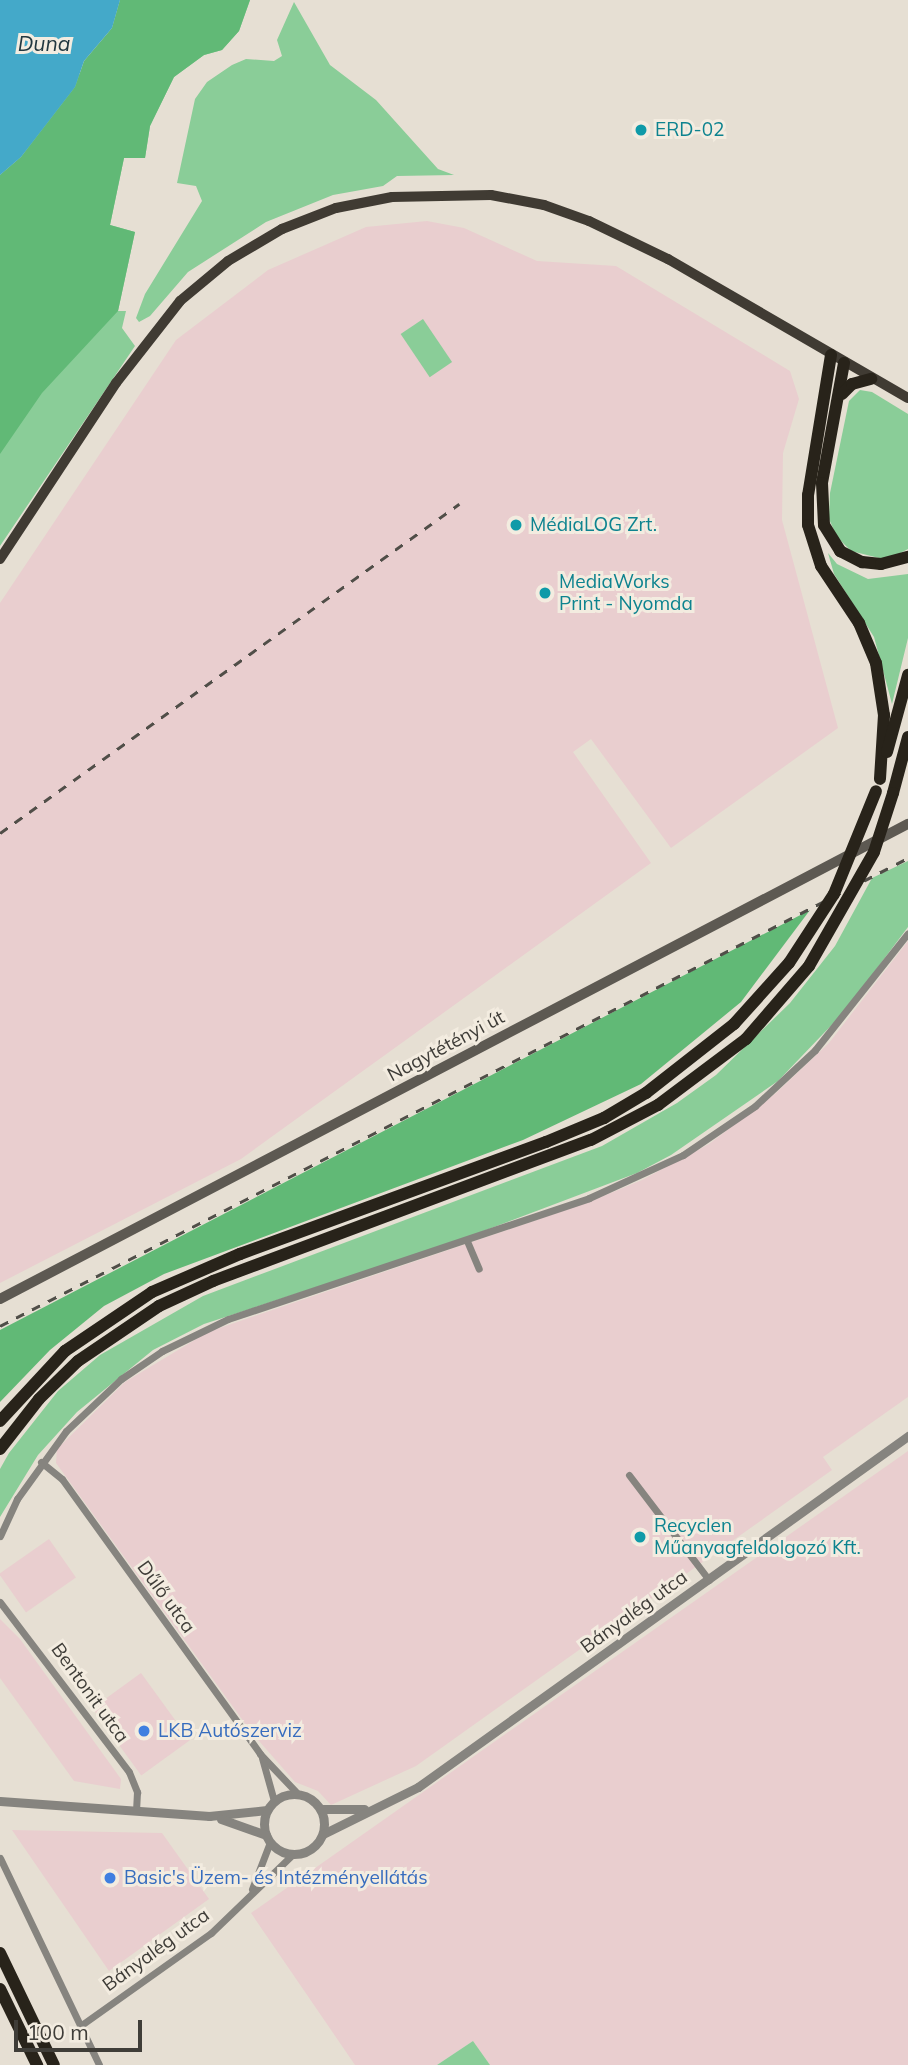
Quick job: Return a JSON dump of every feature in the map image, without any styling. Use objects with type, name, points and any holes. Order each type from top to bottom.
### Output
[{"type":"highway","points":[[831,355],[830,383],[808,495],[808,525],[821,566],[859,623],[876,663],[884,715],[878,785]]},
{"type":"highway","points":[[830,383],[844,363]]},
{"type":"highway","points":[[844,363],[840,398],[822,483],[824,525],[840,551],[862,562],[881,564],[908,557]]},
{"type":"highway","points":[[840,398],[852,384],[872,379]]},
{"type":"highway","points":[[0,1421],[65,1351],[152,1292],[240,1254],[546,1142],[615,1112],[704,1052],[750,1009],[789,962],[834,894],[878,785],[908,675]]},
{"type":"highway","points":[[0,1449],[38,1399],[78,1361],[159,1306],[224,1276],[580,1144],[658,1105],[746,1039],[809,966],[874,852],[908,737]]},
{"type":"highway","points":[[0,1953],[54,2065]]},
{"type":"highway","points":[[0,1989],[37,2065]]},
{"type":"main road","points":[[0,559],[116,383],[180,301],[228,261],[282,229],[336,208],[392,197],[442,193],[544,205],[624,235],[908,398]]},
{"type":"main road","name":"Nagytétényi út","points":[[0,1299],[908,824]]},
{"type":"street","points":[[0,1535],[41,1462],[66,1431],[121,1379],[201,1330],[467,1241],[642,1176],[721,1131],[815,1050],[908,933]]},
{"type":"street","points":[[467,1241],[479,1269]]},
{"type":"street","name":"Bányalég utca","points":[[80,2026],[211,1933],[292,1855],[308,1852],[323,1834],[418,1787],[908,1436]]},
{"type":"street","name":"Dűlő utca","points":[[41,1462],[62,1479],[260,1754],[298,1794]]},
{"type":"street","points":[[629,1475],[709,1580]]},
{"type":"street","name":"Bentonit utca","points":[[0,1602],[128,1772],[137,1792],[136,1810]]},
{"type":"street","name":"Dűlő utca","points":[[260,1754],[274,1801]]},
{"type":"street","points":[[3,1801],[209,1816],[267,1810],[274,1801],[298,1794],[321,1809],[323,1834]]},
{"type":"street","name":"Bányalég utca","points":[[321,1809],[376,1807]]},
{"type":"street","name":"Bányalég utca","points":[[249,1896],[265,1866],[267,1810]]},
{"type":"street","points":[[209,1816],[268,1838],[292,1855]]},
{"type":"street","points":[[0,1858],[99,2065]]},
{"type":"shaded area","points":[[427,221],[464,228],[537,261],[616,266],[790,371],[799,399],[783,453],[782,520],[838,728],[671,848],[591,739],[573,752],[651,863],[241,1159],[0,1283],[0,603],[176,340],[268,270],[366,227]]},
{"type":"shaded area","points":[[908,941],[908,1397],[823,1457],[832,1470],[416,1766],[331,1805],[318,1791],[295,1782],[252,1733],[56,1463],[57,1449],[125,1382],[208,1332],[589,1202],[642,1180],[709,1144],[776,1093],[829,1043]]},
{"type":"shaded area","points":[[908,1451],[908,2065],[490,2065],[473,2041],[437,2065],[355,2065],[251,1913]]},
{"type":"shaded area","points":[[49,1539],[76,1578],[26,1612],[0,1573]]},
{"type":"shaded area","points":[[0,1619],[20,1639],[121,1779],[120,1789],[74,1781],[0,1678]]},
{"type":"shaded area","points":[[141,1673],[190,1740],[141,1775],[92,1708]]},
{"type":"shaded area","points":[[12,1830],[162,1833],[209,1899],[109,1971]]},
{"type":"green space","points":[[120,0],[250,0],[239,31],[222,50],[204,55],[174,77],[150,126],[145,158],[124,158],[110,225],[135,232],[118,311],[126,311],[122,328],[135,346],[0,546],[0,175],[21,157],[112,28]]},
{"type":"green space","points":[[120,0],[250,0],[239,31],[222,50],[204,55],[174,77],[150,126],[145,158],[124,158],[110,225],[135,232],[118,311],[42,393],[0,454],[0,175],[21,157],[75,87],[84,61],[112,28]]},
{"type":"green space","points":[[294,2],[330,65],[376,100],[438,169],[454,175],[397,176],[383,186],[333,195],[266,222],[188,272],[150,316],[139,322],[136,318],[145,294],[202,201],[196,186],[177,183],[195,99],[207,82],[232,65],[246,59],[274,61],[282,56],[277,40]]},
{"type":"green space","points":[[423,319],[452,362],[430,377],[401,334]]},
{"type":"green space","points":[[860,390],[872,392],[908,414],[908,549],[887,560],[851,551],[837,537],[829,519],[830,493],[849,401]]},
{"type":"green space","points":[[828,553],[837,564],[868,579],[908,574],[908,638],[892,704],[874,637],[834,574]]},
{"type":"green space","points":[[908,861],[908,927],[845,1011],[778,1081],[671,1155],[637,1173],[454,1242],[204,1324],[153,1350],[77,1412],[38,1455],[0,1517],[0,1469],[9,1453],[58,1391],[100,1355],[203,1296],[602,1146],[677,1103],[716,1075],[790,1003],[835,946],[872,878]]},
{"type":"green space","points":[[810,910],[741,1002],[641,1084],[523,1140],[164,1274],[104,1306],[50,1350],[0,1402],[0,1330]]},
{"type":"green space","points":[[473,2041],[490,2065],[437,2065]]},
{"type":"water","name":"Duna","points":[[0,0],[120,0],[112,28],[84,61],[75,87],[21,157],[0,175]]},
{"type":"railway","points":[[0,833],[459,504]]},
{"type":"railway","points":[[0,1326],[908,858]]},
{"type":"place","name":"ERD-02","points":[[641,130]]},
{"type":"place","name":"MédiaLOG Zrt.","points":[[516,525]]},
{"type":"place","name":"MediaWorks Print - Nyomda","points":[[545,593]]},
{"type":"place","name":"Recyclen Műanyagfeldolgozó Kft.","points":[[640,1537]]},
{"type":"place","name":"LKB Autószerviz","points":[[144,1731]]},
{"type":"place","name":"Basic's Üzem- és Intézményellátás","points":[[110,1878]]}]
